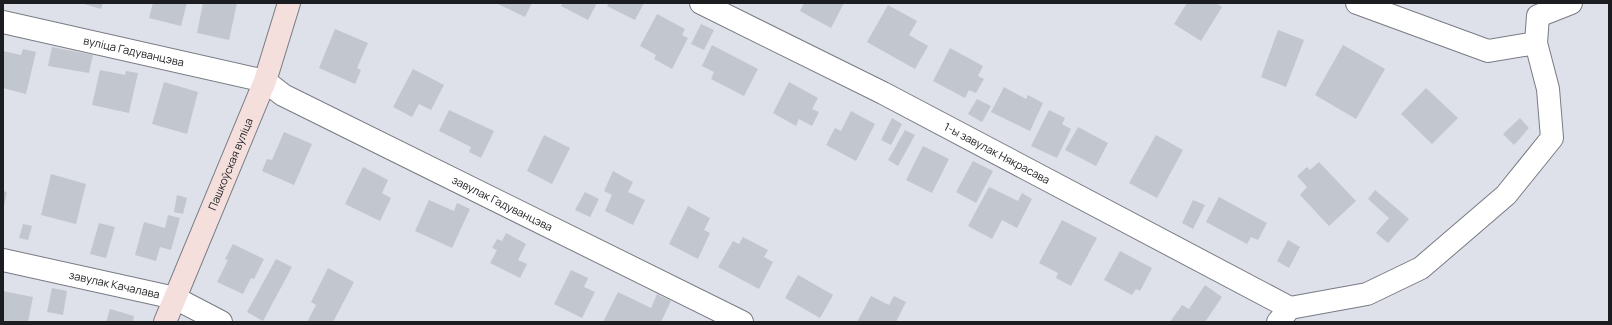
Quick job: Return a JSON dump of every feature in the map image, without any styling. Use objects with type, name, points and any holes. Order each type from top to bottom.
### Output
[{"type":"main road","name":"Пашкоўская вуліца","points":[[165,322],[265,80],[289,3]]},
{"type":"street","name":"1-ы завулак Някрасава","points":[[701,3],[883,93],[1284,315]]},
{"type":"street","points":[[1356,3],[1488,51],[1536,43]]},
{"type":"street","points":[[1284,315],[1367,294],[1421,268],[1506,195],[1552,138],[1548,89],[1536,43],[1539,10],[1571,3]]},
{"type":"street","name":"вуліца Гадуванцэва","points":[[3,22],[265,80]]},
{"type":"street","name":"завулак Гадуванцэва","points":[[265,80],[283,95],[742,322]]},
{"type":"street","name":"завулак Качалава","points":[[3,260],[175,298],[221,322]]},
{"type":"building","points":[[81,3],[103,3],[101,9]]},
{"type":"building","points":[[153,3],[187,3],[181,26],[149,18]]},
{"type":"building","points":[[203,3],[237,3],[229,40],[197,33]]},
{"type":"building","points":[[496,3],[532,3],[525,17]]},
{"type":"building","points":[[563,3],[597,3],[588,20],[561,6]]},
{"type":"building","points":[[609,3],[644,3],[635,20],[607,6]]},
{"type":"building","points":[[804,3],[844,3],[831,28],[800,11]]},
{"type":"building","points":[[1187,3],[1216,3],[1222,7],[1201,41],[1174,24]]},
{"type":"building","points":[[888,5],[917,21],[909,35],[928,46],[915,69],[867,42]]},
{"type":"building","points":[[657,14],[685,29],[682,35],[688,38],[672,69],[654,59],[656,55],[640,46]]},
{"type":"building","points":[[701,24],[714,30],[704,50],[691,44]]},
{"type":"building","points":[[335,29],[368,43],[357,68],[361,70],[355,84],[319,68]]},
{"type":"building","points":[[1278,30],[1304,40],[1286,87],[1261,77]]},
{"type":"building","points":[[712,45],[758,69],[744,96],[711,79],[714,72],[702,66]]},
{"type":"building","points":[[1343,45],[1385,69],[1356,119],[1315,95]]},
{"type":"building","points":[[52,47],[93,55],[89,73],[48,66]]},
{"type":"building","points":[[950,48],[983,66],[978,76],[984,79],[976,93],[969,90],[965,98],[933,81]]},
{"type":"building","points":[[23,49],[36,52],[26,94],[3,88],[3,51],[21,55]]},
{"type":"building","points":[[413,69],[444,85],[431,110],[419,104],[412,117],[393,107]]},
{"type":"building","points":[[100,70],[125,75],[126,71],[138,73],[129,113],[92,105]]},
{"type":"building","points":[[164,82],[198,92],[187,134],[152,124]]},
{"type":"building","points":[[789,82],[818,98],[812,109],[819,112],[812,126],[799,119],[796,126],[773,113]]},
{"type":"building","points":[[1004,87],[1026,99],[1028,95],[1043,103],[1030,131],[991,112]]},
{"type":"building","points":[[1426,88],[1458,118],[1432,144],[1401,114]]},
{"type":"building","points":[[977,99],[991,106],[982,122],[968,114]]},
{"type":"building","points":[[449,110],[494,131],[481,158],[469,152],[471,147],[439,131]]},
{"type":"building","points":[[1049,110],[1065,118],[1062,124],[1071,129],[1057,158],[1031,146]]},
{"type":"building","points":[[851,111],[875,124],[856,161],[826,145],[835,128],[841,131]]},
{"type":"building","points":[[892,118],[902,124],[891,145],[881,140]]},
{"type":"building","points":[[1520,118],[1529,128],[1514,145],[1503,134]]},
{"type":"building","points":[[1078,127],[1108,143],[1096,166],[1065,150]]},
{"type":"building","points":[[905,130],[915,135],[898,166],[888,160]]},
{"type":"building","points":[[284,132],[312,144],[294,185],[262,171],[267,159],[272,160]]},
{"type":"building","points":[[544,135],[570,148],[552,184],[527,171]]},
{"type":"building","points":[[1156,135],[1183,150],[1157,198],[1129,183]]},
{"type":"building","points":[[923,146],[949,159],[932,193],[906,180]]},
{"type":"building","points":[[973,161],[993,171],[976,203],[956,192]]},
{"type":"building","points":[[1319,162],[1356,201],[1329,226],[1300,195],[1307,187],[1297,176],[1307,167],[1310,170]]},
{"type":"building","points":[[363,167],[388,180],[382,193],[391,198],[380,221],[345,204]]},
{"type":"building","points":[[613,171],[633,182],[628,192],[645,200],[633,225],[605,211],[612,195],[604,191]]},
{"type":"building","points":[[51,174],[86,184],[76,224],[41,215]]},
{"type":"building","points":[[989,187],[1018,201],[1022,193],[1032,199],[1017,228],[1002,220],[992,239],[968,226]]},
{"type":"building","points":[[1375,190],[1409,219],[1388,243],[1376,233],[1389,218],[1368,199]]},
{"type":"building","points":[[3,191],[7,192],[4,206],[3,205]]},
{"type":"building","points":[[585,192],[599,199],[590,217],[575,210]]},
{"type":"building","points":[[177,195],[187,198],[183,214],[174,212]]},
{"type":"building","points":[[1219,197],[1267,223],[1258,240],[1251,237],[1247,244],[1206,222]]},
{"type":"building","points":[[429,200],[454,211],[457,203],[470,209],[452,248],[415,231]]},
{"type":"building","points":[[1193,200],[1205,205],[1193,229],[1182,223]]},
{"type":"building","points":[[688,206],[710,218],[704,230],[710,233],[698,259],[669,244]]},
{"type":"building","points":[[168,215],[180,218],[171,250],[160,247],[156,261],[135,255],[144,222],[165,228]]},
{"type":"building","points":[[1062,220],[1097,238],[1071,286],[1056,278],[1058,273],[1039,263]]},
{"type":"building","points":[[99,223],[115,227],[106,258],[90,254]]},
{"type":"building","points":[[23,224],[32,226],[28,240],[19,238]]},
{"type":"building","points":[[506,233],[526,244],[518,260],[527,264],[520,278],[490,263],[497,250],[492,248],[497,239],[502,241]]},
{"type":"building","points":[[743,237],[768,250],[764,257],[773,262],[759,289],[718,267],[733,241],[739,244]]},
{"type":"building","points":[[1288,240],[1300,247],[1289,268],[1277,261]]},
{"type":"building","points":[[233,244],[264,259],[254,279],[251,278],[243,294],[217,282],[228,260],[225,259]]},
{"type":"building","points":[[1120,251],[1152,268],[1140,291],[1136,289],[1132,295],[1104,280]]},
{"type":"building","points":[[276,259],[292,267],[263,321],[247,312]]},
{"type":"building","points":[[328,268],[354,282],[333,322],[307,322],[316,305],[311,302]]},
{"type":"building","points":[[571,270],[588,278],[584,287],[595,292],[582,318],[554,304]]},
{"type":"building","points":[[798,275],[833,295],[820,318],[785,298]]},
{"type":"building","points":[[1205,285],[1222,297],[1205,322],[1170,322],[1182,305],[1189,309]]},
{"type":"building","points":[[52,288],[67,291],[63,315],[47,312]]},
{"type":"building","points":[[3,291],[33,297],[28,322],[3,322]]},
{"type":"building","points":[[618,292],[651,308],[657,294],[671,301],[661,322],[603,322]]},
{"type":"building","points":[[871,296],[889,305],[894,296],[906,302],[896,322],[857,322]]},
{"type":"building","points":[[110,309],[134,316],[133,322],[106,322]]}]
